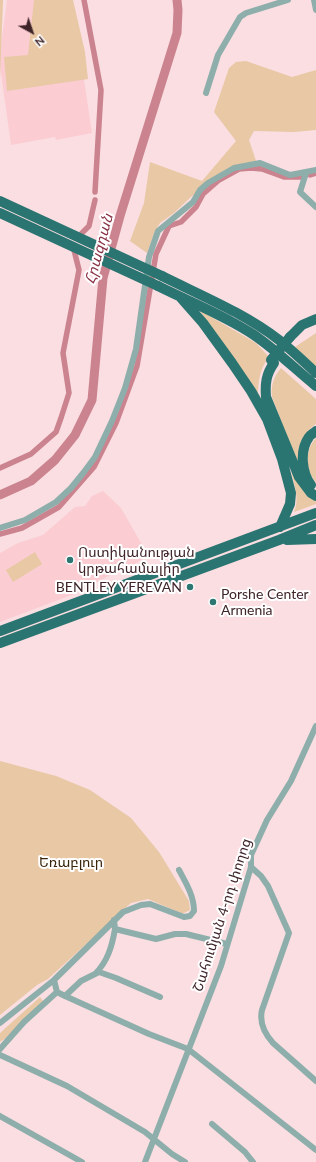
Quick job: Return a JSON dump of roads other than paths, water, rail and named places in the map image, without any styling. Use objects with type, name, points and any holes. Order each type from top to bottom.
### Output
[{"type":"highway","points":[[0,201],[162,276],[237,313],[279,340],[316,373]]},
{"type":"highway","points":[[0,213],[158,286],[232,323],[253,335],[272,349],[316,386]]},
{"type":"highway","points":[[181,298],[203,323],[264,412],[282,459],[291,493],[290,504],[280,527]]},
{"type":"highway","points":[[316,319],[302,325],[273,362],[266,378],[265,387],[266,398],[299,478],[311,493],[316,496]]},
{"type":"highway","points":[[292,339],[303,330],[316,323]]},
{"type":"highway","points":[[264,412],[262,379],[267,366],[273,362]]},
{"type":"highway","points":[[316,431],[309,437],[305,447],[303,462],[308,481],[316,489]]},
{"type":"highway","points":[[0,630],[316,513]]},
{"type":"highway","points":[[0,643],[316,525]]},
{"type":"highway","points":[[279,540],[316,539]]},
{"type":"street","points":[[206,93],[218,55],[240,18],[246,13],[288,0]]},
{"type":"street","points":[[314,0],[316,10]]},
{"type":"street","points":[[0,528],[25,520],[56,502],[71,488],[95,457],[125,388],[136,349],[149,257],[158,231],[193,202],[200,190],[208,183],[234,168],[260,163],[290,175],[316,170]]},
{"type":"street","points":[[306,173],[300,192],[316,207]]},
{"type":"street","name":"Շահումյան 4-րդ փողոց","points":[[145,1162],[221,966],[251,867],[251,855],[267,820],[291,780],[316,726]]},
{"type":"street","points":[[251,867],[261,876],[268,886],[289,933],[262,1010],[260,1018],[262,1026],[266,1036],[316,1081]]},
{"type":"street","points":[[0,1023],[54,980],[123,912],[150,904],[184,917],[190,916],[194,911],[194,904],[189,888],[178,870]]},
{"type":"street","points":[[95,974],[111,951],[116,929],[114,920]]},
{"type":"street","points":[[116,929],[156,939],[175,934],[186,934],[227,944]]},
{"type":"street","points":[[65,996],[81,982],[100,972],[160,997]]},
{"type":"street","points":[[54,980],[57,992],[149,1034],[188,1049],[316,1150]]},
{"type":"street","points":[[0,1049],[24,1022],[57,992]]},
{"type":"street","points":[[0,1055],[67,1086],[145,1132],[185,1162]]},
{"type":"street","points":[[0,1116],[82,1162]]},
{"type":"street","points":[[212,1124],[245,1152],[253,1162]]},
{"type":"waterway","points":[[84,0],[101,90],[95,192]]},
{"type":"waterway","name":"Հրազդան","points":[[0,495],[31,481],[55,460],[75,435],[92,400],[103,278],[120,216],[177,33],[177,0]]},
{"type":"waterway","points":[[0,534],[22,528],[59,507],[94,467],[116,423],[137,366],[156,254],[169,226],[181,222],[196,207],[203,194],[219,180],[239,169],[262,169],[284,177],[301,177]]},
{"type":"waterway","points":[[310,175],[316,173]]},
{"type":"waterway","points":[[77,238],[89,226],[95,200]]},
{"type":"waterway","points":[[0,468],[31,454],[56,432],[61,418],[69,393],[63,353],[79,270],[73,246]]},
{"type":"place","name":"Ոստիկանության կրթահամալիր","points":[[70,560]]},
{"type":"place","name":"BENTLEY YEREVAN","points":[[190,587]]},
{"type":"place","name":"Porshe Center Armenia","points":[[213,602]]},
{"type":"park label","name":"Եռաբլուր","points":[[71,862]]}]
